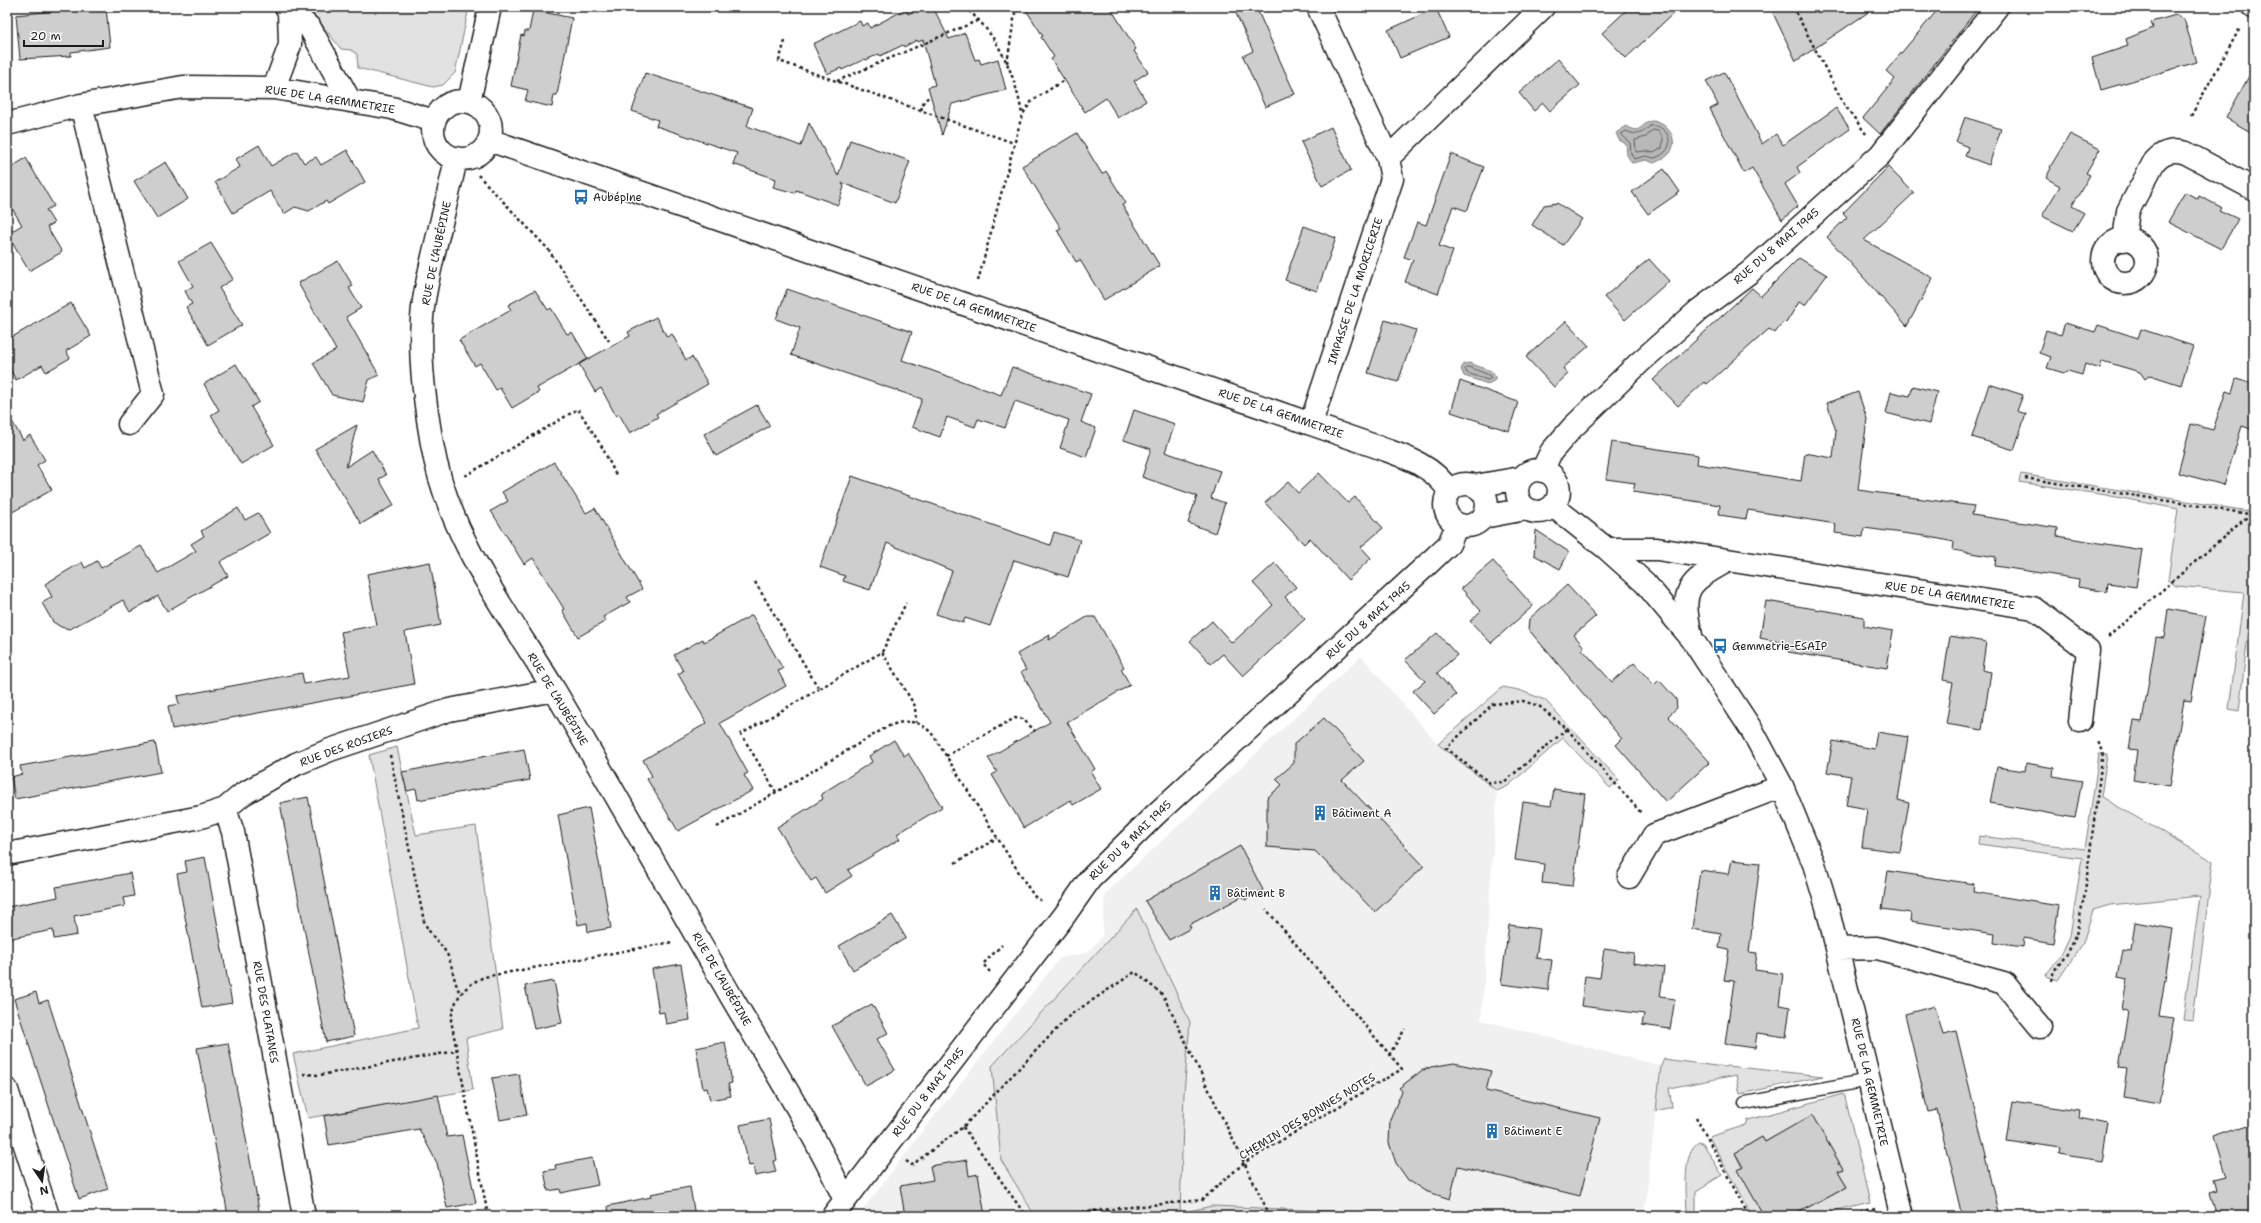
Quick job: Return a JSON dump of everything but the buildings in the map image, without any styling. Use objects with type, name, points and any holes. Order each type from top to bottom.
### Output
[{"type":"street","points":[[468,102],[490,7]]},
{"type":"street","name":"IMPASSE DE LA MORICERIE","points":[[1310,423],[1392,179],[1388,158],[1318,7]]},
{"type":"street","points":[[1388,158],[1543,7]]},
{"type":"street","name":"RUE DU 8 MAI 1945","points":[[1542,471],[1551,452],[1572,428],[1639,363],[1699,310],[1750,272],[1880,155],[1997,7]]},
{"type":"street","points":[[274,88],[290,45],[287,9]]},
{"type":"street","points":[[287,9],[310,28],[350,100]]},
{"type":"street","name":"RUE DE LA GEMMETRIE","points":[[7,124],[81,105],[183,87],[274,88],[392,108],[434,121]]},
{"type":"street","points":[[468,102],[478,106],[489,120],[491,130],[489,140],[485,147],[472,157],[456,158],[440,149],[435,141],[433,132],[434,121],[443,108],[451,103],[468,102]]},
{"type":"street","points":[[81,105],[153,394],[129,424]]},
{"type":"street","name":"RUE DE LA GEMMETRIE","points":[[489,140],[1310,423],[1423,465],[1443,481],[1449,491]]},
{"type":"street","points":[[2124,240],[2128,211],[2154,162],[2160,155],[2177,150],[2186,153],[2254,190]]},
{"type":"street","name":"RUE DE L’AUBÉPINE","points":[[456,158],[424,301],[422,347],[432,446],[445,496],[459,533],[492,591],[554,690],[826,1160],[839,1208]]},
{"type":"street","points":[[1532,471],[1542,471],[1552,475],[1558,487],[1559,494],[1553,506],[1540,512],[1526,509],[1483,518],[1471,526],[1457,525],[1451,521],[1444,510],[1446,497],[1449,491],[1461,484],[1475,486],[1521,478],[1532,471]]},
{"type":"street","points":[[1521,478],[1517,491],[1521,504],[1526,509]]},
{"type":"street","points":[[1475,486],[1481,490],[1487,504],[1483,518]]},
{"type":"street","name":"RUE DE LA GEMMETRIE","points":[[1553,506],[1607,549],[1645,583],[1692,639],[1753,732],[1782,786],[1814,864],[1838,949],[1902,1216]]},
{"type":"street","name":"RUE DU 8 MAI 1945","points":[[839,1208],[1064,916],[1090,879],[1194,779],[1435,558],[1449,544],[1457,525]]},
{"type":"street","name":"RUE DE LA GEMMETRIE","points":[[1607,549],[1657,549],[2033,608],[2088,650],[2080,721]]},
{"type":"street","name":"RUE DE LA GEMMETRIE","points":[[1692,639],[1685,609],[1688,592],[1693,583],[1727,561]]},
{"type":"street","name":"RUE DES ROSIERS","points":[[7,854],[201,817],[225,809],[243,794],[296,764],[330,750],[449,710],[554,690]]},
{"type":"street","points":[[1629,877],[1654,834],[1782,786]]},
{"type":"street","name":"RUE DES PLATANES","points":[[225,809],[233,832],[304,1216]]},
{"type":"street","points":[[1838,949],[1877,948],[2004,983],[2040,1027]]},
{"type":"street","points":[[7,1090],[48,1216]]},
{"type":"lane","points":[[1745,1103],[1869,1080]]},
{"type":"path","points":[[964,7],[979,20],[998,45],[1007,64],[1020,100],[1022,115]]},
{"type":"path","points":[[1007,64],[1016,7]]},
{"type":"path","points":[[1793,7],[1844,104],[1880,155]]},
{"type":"path","points":[[2191,116],[2250,13]]},
{"type":"path","points":[[837,81],[979,20]]},
{"type":"path","points":[[785,41],[779,61],[1014,143]]},
{"type":"path","points":[[978,281],[1022,115],[1032,102],[1064,80]]},
{"type":"path","points":[[921,110],[924,101],[930,96]]},
{"type":"path","points":[[477,174],[548,249],[609,341]]},
{"type":"path","points":[[445,496],[459,480],[578,408],[602,447],[616,475]]},
{"type":"path","points":[[2025,478],[2249,514]]},
{"type":"path","points":[[2106,639],[2254,511]]},
{"type":"path","points":[[755,582],[819,689]]},
{"type":"path","points":[[776,792],[741,734],[882,652],[906,603]]},
{"type":"path","points":[[882,652],[916,706],[916,723]]},
{"type":"path","points":[[1567,729],[1504,782],[1490,783],[1446,748],[1492,704],[1507,701],[1523,701],[1539,706],[1567,729],[1648,820]]},
{"type":"path","points":[[946,756],[1016,718],[1023,719],[1035,731]]},
{"type":"path","points":[[717,827],[887,727],[896,723],[916,723],[928,728],[1035,897],[1064,916]]},
{"type":"path","points":[[2051,981],[2054,971],[2067,954],[2075,939],[2084,899],[2103,752],[2097,740]]},
{"type":"path","points":[[388,750],[424,921],[427,931],[446,952],[454,982],[460,993]]},
{"type":"path","points":[[955,863],[997,838]]},
{"type":"path","points":[[1266,909],[1389,1055],[1404,1029]]},
{"type":"path","points":[[488,1216],[451,1020],[453,1005],[460,993],[471,983],[484,977],[674,941]]},
{"type":"path","points":[[992,973],[983,964],[1002,945]]},
{"type":"path","points":[[900,1157],[912,1165],[963,1127],[1070,1015],[1135,972],[1163,995],[1270,1216]]},
{"type":"path","points":[[300,1074],[320,1075],[456,1051]]},
{"type":"path","name":"CHEMIN DES BONNES NOTES","points":[[1040,1216],[1202,1200],[1245,1162],[1402,1069],[1389,1055]]},
{"type":"path","points":[[1696,1117],[1749,1216]]},
{"type":"path","points":[[963,1127],[1026,1216]]},
{"type":"path","points":[[1849,1216],[1878,1208]]},
{"type":"path","points":[[1741,1216],[1747,1212]]},
{"type":"shaded area","points":[[308,7],[469,7],[455,73],[443,85],[433,87],[358,68],[357,54],[351,50],[341,49]]},
{"type":"shaded area","points":[[2021,474],[2254,512],[2254,583],[2239,711],[2229,709],[2244,592],[2176,586],[2168,580],[2178,509],[2106,495],[2019,482]]},
{"type":"shaded area","points":[[1361,656],[1438,744],[1497,791],[1481,1020],[1661,1066],[1644,1216],[1448,1216],[1268,1209],[1168,1216],[858,1216],[928,1124],[1060,958],[1087,953],[1102,937],[1105,894]]},
{"type":"shaded area","points":[[1503,687],[1519,690],[1545,700],[1619,780],[1610,788],[1563,738],[1508,786],[1497,791],[1438,744]]},
{"type":"shaded area","points":[[397,747],[416,835],[476,826],[503,1029],[466,1038],[473,1090],[308,1118],[293,1054],[418,1028],[369,755]]},
{"type":"shaded area","points":[[2099,754],[2107,755],[2101,797],[2213,861],[2193,1020],[2183,1019],[2200,896],[2110,905],[2093,910],[2083,943],[2058,980],[2045,976],[2061,955],[2070,936],[2082,858],[1978,844],[1979,836],[2085,849]]},
{"type":"shaded area","points":[[1137,909],[1190,1022],[1184,1093],[1180,1213],[1212,1206],[1448,1216],[1035,1216],[1001,1160],[992,1066]]},
{"type":"shaded area","points":[[1664,1059],[1723,1067],[1727,1066],[1823,1076],[1740,1094],[1736,1075],[1669,1088],[1672,1107],[1656,1111],[1661,1066]]},
{"type":"shaded area","points":[[1843,1094],[1845,1097],[1870,1203],[1816,1216],[1792,1216],[1847,1186],[1838,1171],[1843,1169],[1812,1116],[1765,1142],[1762,1137],[1735,1153],[1764,1216],[1752,1216],[1709,1137],[1746,1125],[1748,1120]]},
{"type":"shaded area","points":[[1699,1142],[1703,1143],[1722,1175],[1696,1191],[1696,1216],[1687,1216],[1687,1164],[1693,1147]]},
{"type":"water","points":[[1651,121],[1662,124],[1666,127],[1672,137],[1673,148],[1667,156],[1654,163],[1646,160],[1632,163],[1627,155],[1626,144],[1619,140],[1616,133],[1626,126],[1635,130]]},
{"type":"water","points":[[1469,363],[1491,371],[1495,376],[1495,380],[1488,384],[1464,376],[1461,369],[1464,364]]},
{"type":"place","name":"Aubépine","points":[[581,197]]},
{"type":"place","name":"Gemmetrie-ESAIP","points":[[1720,646]]},
{"type":"place","name":"Bâtiment A","points":[[1320,813]]},
{"type":"place","name":"Bâtiment B","points":[[1215,893]]},
{"type":"place","name":"Bâtiment E","points":[[1492,1131]]}]
